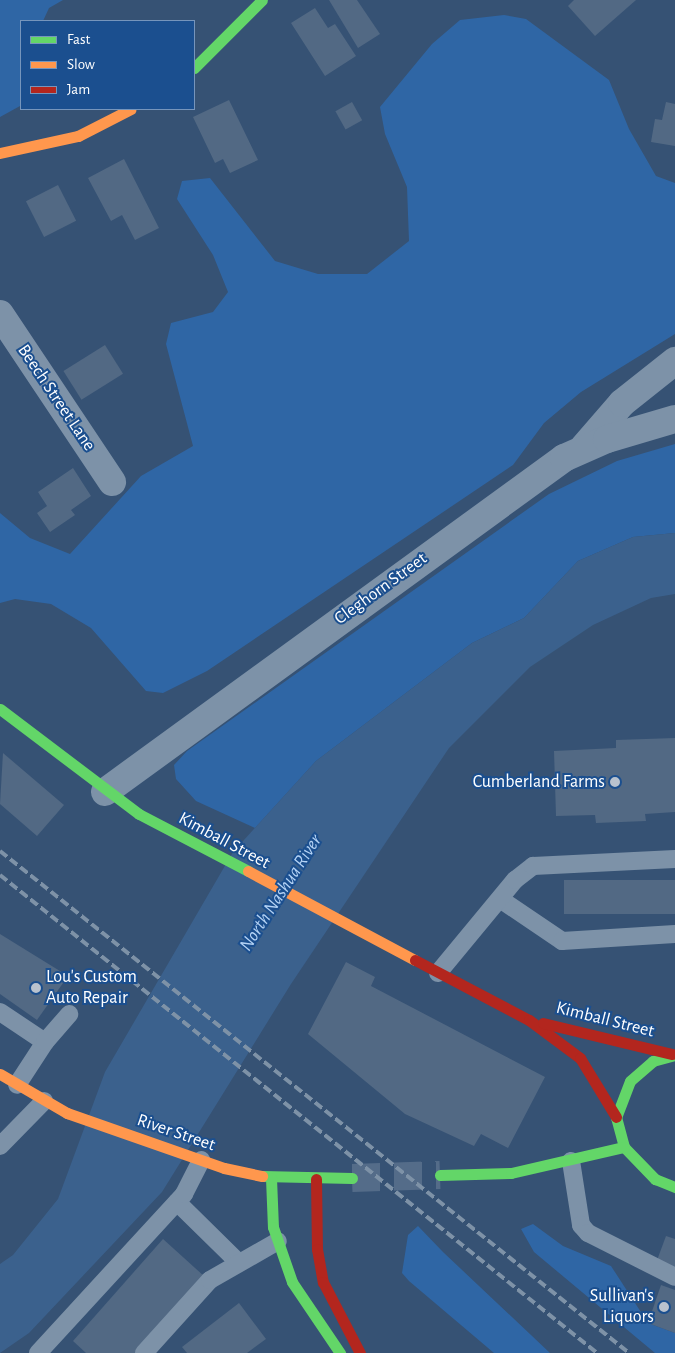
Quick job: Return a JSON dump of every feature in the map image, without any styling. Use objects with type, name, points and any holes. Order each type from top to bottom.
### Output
[{"type":"main road","points":[[195,67],[262,0]]},
{"type":"main road","points":[[0,153],[78,136],[128,110]]},
{"type":"main road","name":"Kimball Street","points":[[0,709],[105,792],[220,860],[529,1020],[580,1058],[616,1117],[624,1147]]},
{"type":"main road","name":"Kimball Street","points":[[529,1020],[673,1054]]},
{"type":"main road","points":[[616,1117],[630,1081],[647,1065],[673,1054]]},
{"type":"main road","name":"River Street","points":[[0,1074],[67,1113],[201,1160],[271,1178],[352,1178]]},
{"type":"main road","points":[[440,1175],[511,1173],[624,1147],[655,1179],[675,1186]]},
{"type":"main road","points":[[271,1178],[278,1241],[292,1282],[340,1353]]},
{"type":"main road","points":[[316,1179],[317,1249],[323,1282],[360,1353]]},
{"type":"street","name":"Beech Street Lane","points":[[0,314],[112,482]]},
{"type":"street","points":[[584,447],[622,403],[675,361]]},
{"type":"street","name":"Cleghorn Street","points":[[105,792],[525,484],[584,447],[675,419]]},
{"type":"lane","points":[[438,973],[523,872],[542,863],[675,860]]},
{"type":"lane","points":[[500,899],[562,941],[675,934]]},
{"type":"lane","points":[[0,1012],[45,1042]]},
{"type":"lane","points":[[17,1085],[45,1042],[69,1014]]},
{"type":"lane","points":[[0,1146],[44,1101]]},
{"type":"lane","points":[[44,1351],[177,1202],[201,1160]]},
{"type":"lane","points":[[572,1160],[581,1225],[588,1233],[675,1277]]},
{"type":"lane","points":[[177,1202],[237,1261]]},
{"type":"lane","points":[[144,1353],[210,1280],[237,1261],[278,1241]]},
{"type":"shaded area","points":[[0,0],[63,0],[49,8],[43,20],[20,20],[20,106],[0,117]]},
{"type":"shaded area","points":[[504,15],[526,19],[609,80],[629,129],[656,176],[675,183],[675,334],[581,392],[544,423],[513,465],[207,671],[163,693],[146,691],[91,628],[51,604],[15,599],[0,603],[0,513],[30,538],[70,554],[141,476],[193,446],[166,344],[171,323],[213,312],[228,292],[213,255],[177,199],[182,181],[210,178],[275,261],[318,274],[367,274],[409,241],[407,187],[385,134],[380,107],[432,44],[460,20]]},
{"type":"shaded area","points":[[675,444],[675,533],[633,537],[578,561],[524,618],[472,643],[316,761],[255,828],[196,801],[176,779],[174,765],[187,751],[549,494],[617,461]]},
{"type":"shaded area","points":[[533,1224],[563,1246],[611,1266],[648,1323],[675,1333],[675,1353],[655,1353],[534,1252],[521,1229]]},
{"type":"shaded area","points":[[418,1226],[550,1353],[494,1353],[409,1281],[402,1273],[408,1235]]},
{"type":"water","name":"North Nashua River","points":[[675,533],[675,594],[651,598],[593,625],[530,667],[449,748],[291,984],[162,1192],[29,1333],[0,1353],[0,1264],[13,1255],[58,1199],[105,1072],[233,852],[316,761],[472,643],[524,618],[578,561],[633,537]]},
{"type":"building","points":[[329,0],[357,0],[380,34],[358,48]]},
{"type":"building","points":[[574,0],[636,0],[595,36],[568,6]]},
{"type":"building","points":[[315,8],[328,28],[335,24],[356,56],[325,76],[291,23]]},
{"type":"building","points":[[229,100],[258,160],[230,173],[223,159],[215,163],[193,117]]},
{"type":"building","points":[[352,102],[362,120],[346,130],[335,111]]},
{"type":"building","points":[[666,102],[675,104],[675,146],[651,142],[655,119],[662,120]]},
{"type":"building","points":[[124,159],[159,228],[135,240],[122,215],[111,221],[88,178]]},
{"type":"building","points":[[58,185],[76,221],[44,237],[26,201]]},
{"type":"building","points":[[105,345],[123,374],[81,400],[63,371]]},
{"type":"building","points":[[73,468],[91,496],[71,510],[75,515],[50,532],[37,513],[47,506],[38,492]]},
{"type":"building","name":"Cumberland Farms","points":[[675,738],[675,812],[645,814],[646,821],[596,823],[595,815],[556,816],[554,751],[616,748],[616,740]]},
{"type":"building","points":[[3,753],[64,805],[37,836],[0,804]]},
{"type":"building","points":[[564,880],[675,880],[675,914],[564,914]]},
{"type":"building","points":[[0,934],[68,976],[37,1020],[0,994]]},
{"type":"building","points":[[346,962],[375,977],[371,986],[545,1077],[508,1148],[481,1134],[474,1146],[405,1114],[308,1034]]},
{"type":"building","points":[[666,1236],[675,1239],[675,1270],[656,1263]]},
{"type":"building","points":[[163,1239],[205,1277],[137,1353],[86,1353],[73,1341]]},
{"type":"building","name":"Sullivan's Liquors","points":[[661,1285],[675,1290],[675,1333],[648,1323]]},
{"type":"building","points":[[239,1303],[266,1339],[247,1353],[187,1353],[182,1347]]},
{"type":"tunnel","points":[[352,1178],[440,1175]]},
{"type":"railway","points":[[0,851],[629,1353]]},
{"type":"railway","points":[[0,875],[597,1353]]},
{"type":"traffic: fast","points":[[195,67],[262,0]]},
{"type":"traffic: fast","points":[[0,709],[139,814],[248,871]]},
{"type":"traffic: fast","points":[[675,1055],[653,1061],[630,1081],[616,1117],[624,1147],[655,1179],[675,1187]]},
{"type":"traffic: fast","points":[[440,1175],[511,1173],[624,1147]]},
{"type":"traffic: fast","points":[[262,1176],[352,1178]]},
{"type":"traffic: fast","points":[[271,1178],[273,1227],[292,1282],[340,1353]]},
{"type":"traffic: slow","points":[[0,153],[78,136],[129,110]]},
{"type":"traffic: slow","points":[[248,871],[415,960]]},
{"type":"traffic: slow","points":[[0,1074],[67,1113],[224,1168],[262,1176]]},
{"type":"traffic: jam","points":[[415,960],[529,1020],[580,1058],[616,1117]]},
{"type":"traffic: jam","points":[[543,1023],[672,1054]]},
{"type":"traffic: jam","points":[[316,1179],[317,1249],[323,1282],[360,1353]]},
{"type":"place","name":"Cumberland Farms","points":[[615,782]]},
{"type":"place","name":"Lou's Custom Auto Repair","points":[[36,988]]},
{"type":"place","name":"Sullivan's Liquors","points":[[664,1307]]}]
